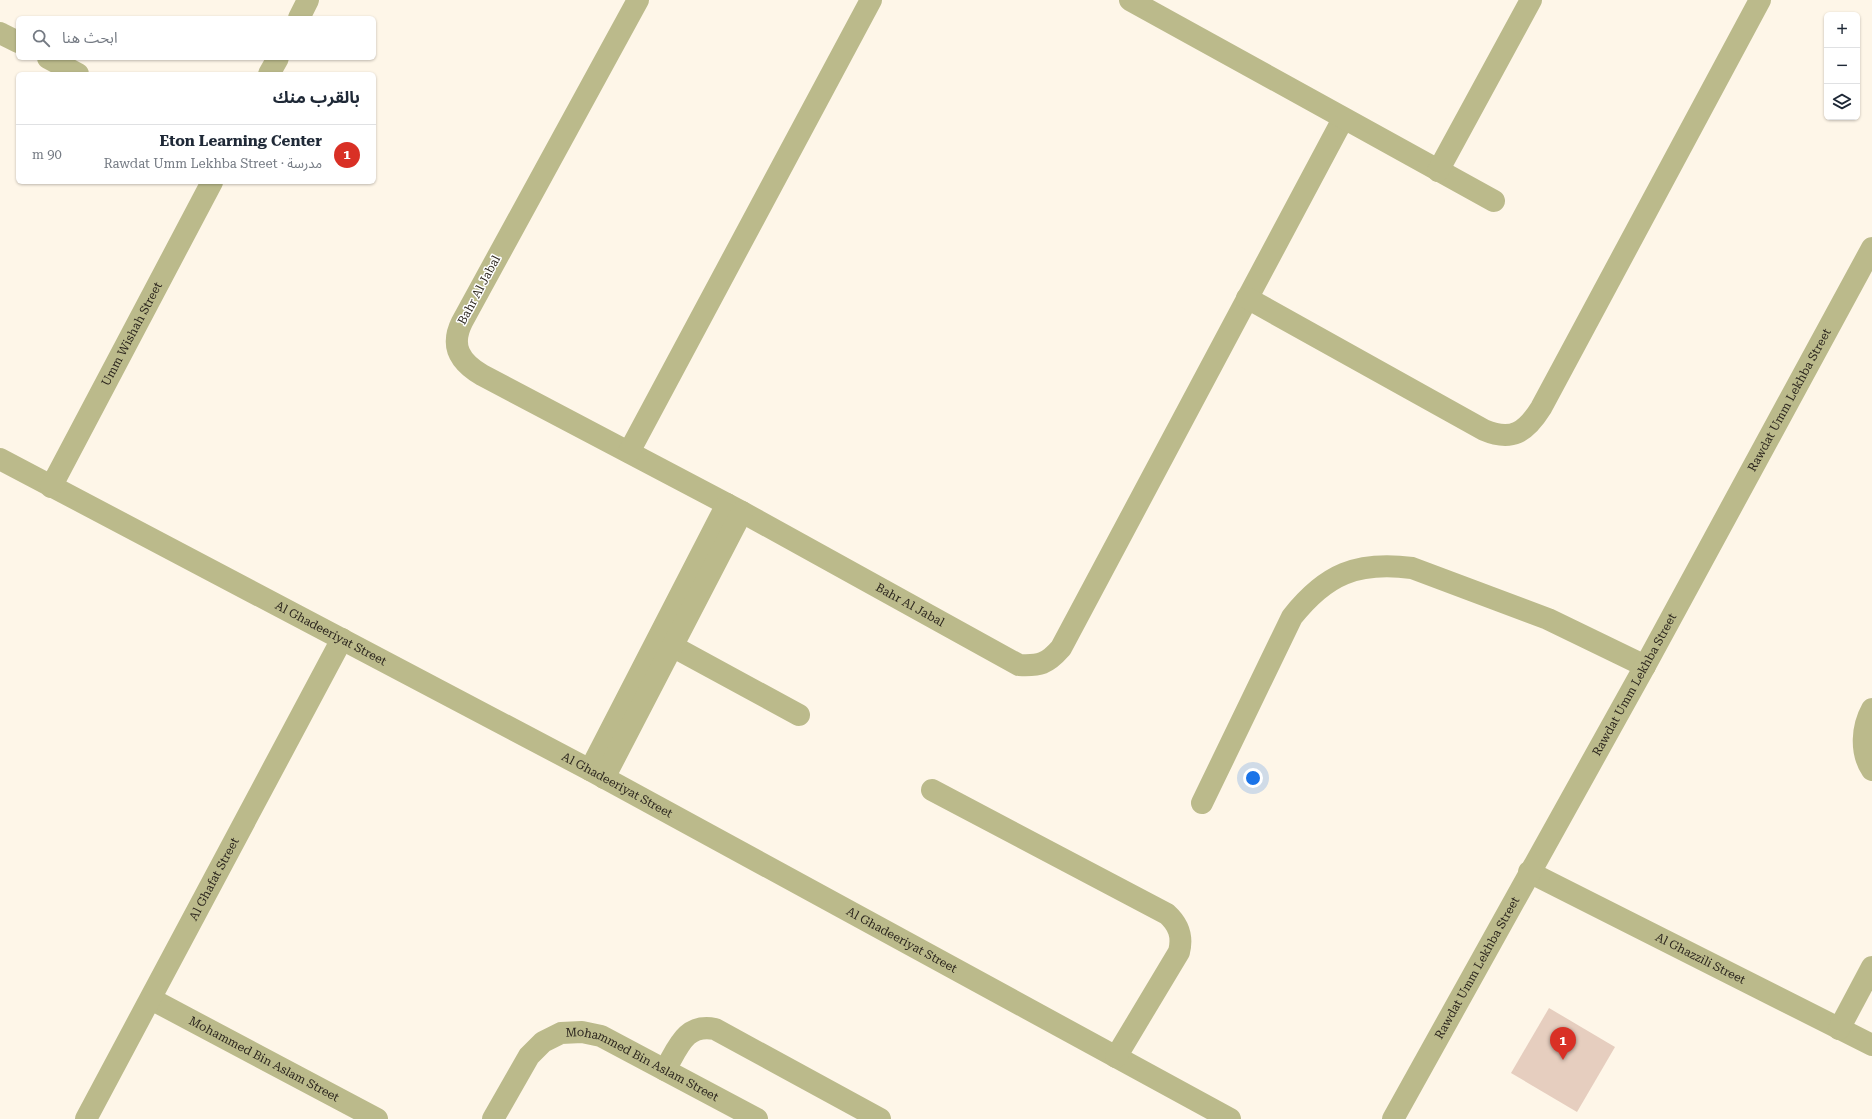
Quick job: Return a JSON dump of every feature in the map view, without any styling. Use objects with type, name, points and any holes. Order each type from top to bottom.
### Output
[{"type":"street","points":[[300,16],[308,0]]},
{"type":"street","name":"Bahr Al Jabal","points":[[638,0],[457,332],[457,345],[461,358],[470,368],[735,508],[1019,665],[1035,666],[1050,660],[1061,648],[1343,119]]},
{"type":"street","points":[[629,452],[871,0]]},
{"type":"street","points":[[1130,0],[1343,119],[1494,201]]},
{"type":"street","points":[[1438,171],[1532,0]]},
{"type":"street","points":[[1247,298],[1496,436],[1510,436],[1523,430],[1533,420],[1541,408],[1760,0]]},
{"type":"street","points":[[0,33],[16,41]]},
{"type":"street","points":[[52,60],[74,72]]},
{"type":"street","points":[[270,72],[277,60]]},
{"type":"street","name":"Umm Wishah Street","points":[[51,487],[211,184]]},
{"type":"street","name":"Rawdat Umm Lekhba Street","points":[[1393,1119],[1644,666],[1872,248]]},
{"type":"street","name":"Al Ghadeeriyat Street","points":[[0,459],[597,774],[1230,1119]]},
{"type":"street","points":[[597,774],[735,508]]},
{"type":"street","points":[[1202,803],[1292,617],[1306,599],[1324,584],[1344,573],[1366,567],[1389,565],[1412,568],[1548,619],[1644,666]]},
{"type":"street","name":"Al Ghafat Street","points":[[86,1119],[342,639]]},
{"type":"street","points":[[665,642],[799,715]]},
{"type":"street","points":[[1872,709],[1864,727],[1865,754],[1872,770]]},
{"type":"street","points":[[932,790],[1167,914],[1174,921],[1180,931],[1181,941],[1179,952],[1116,1057]]},
{"type":"street","name":"Al Ghazzili Street","points":[[1529,872],[1872,1045]]},
{"type":"street","points":[[1839,1029],[1872,967]]},
{"type":"street","name":"Mohammed Bin Aslam Street","points":[[151,999],[377,1119]]},
{"type":"street","points":[[665,1070],[688,1034],[695,1029],[705,1027],[715,1029],[880,1119]]},
{"type":"street","name":"Mohammed Bin Aslam Street","points":[[493,1119],[529,1056],[543,1042],[561,1033],[582,1032],[601,1036],[757,1119]]},
{"type":"building","points":[[1549,1008],[1615,1047],[1577,1112],[1511,1073]]},
{"type":"place","name":"Eton Learning Center","points":[[1563,1060]]}]
